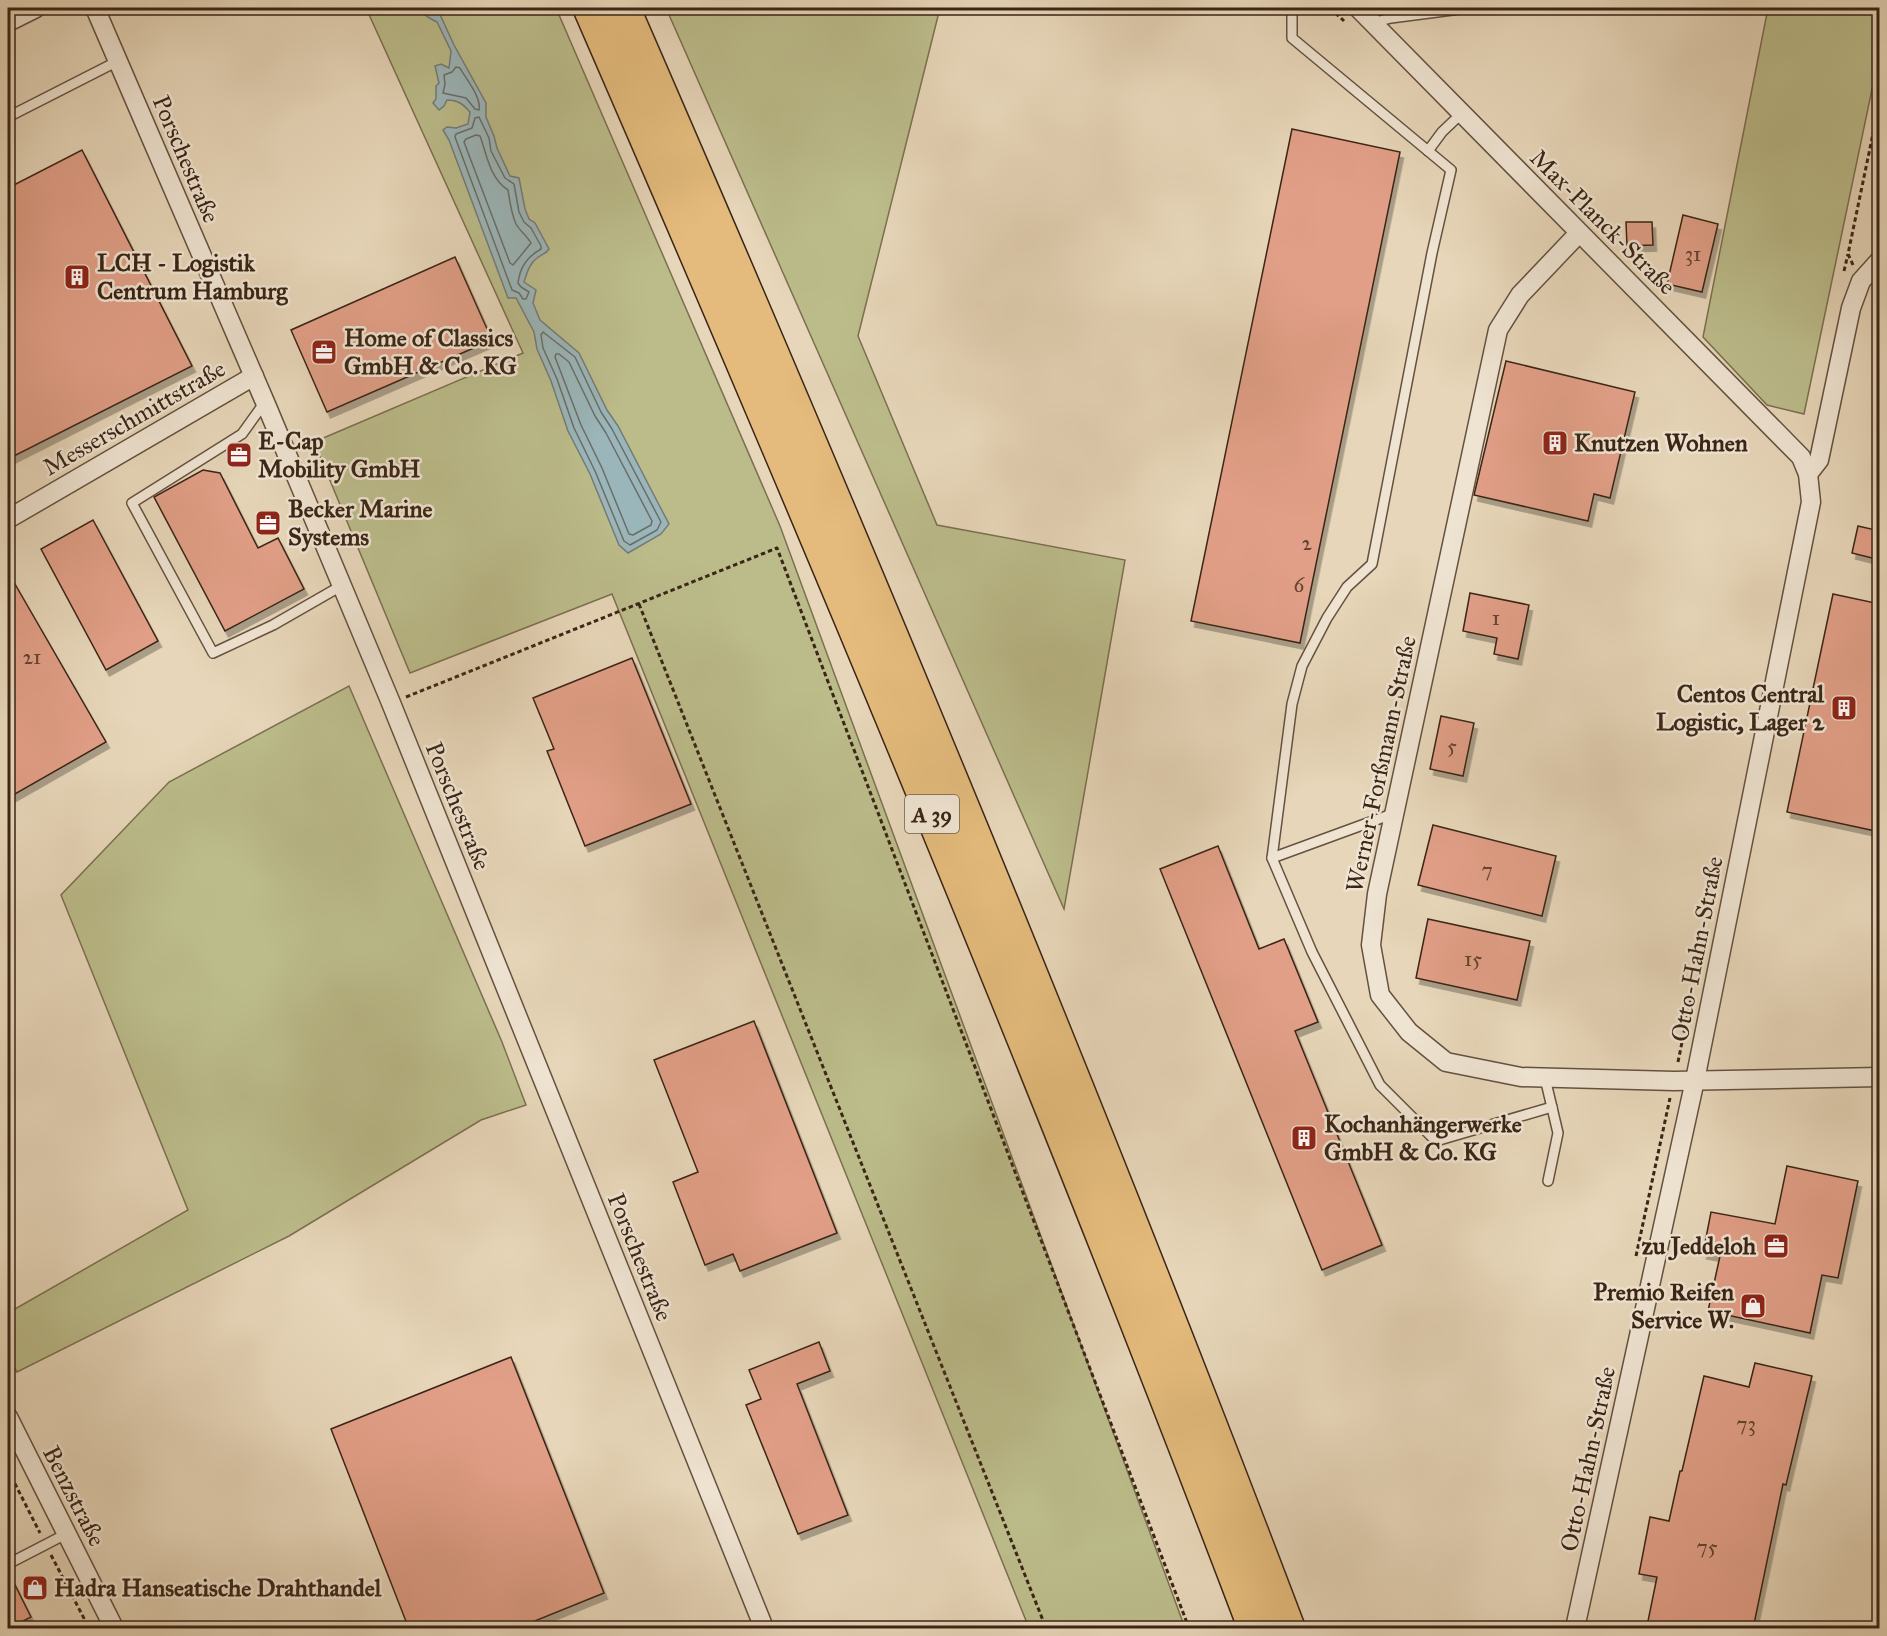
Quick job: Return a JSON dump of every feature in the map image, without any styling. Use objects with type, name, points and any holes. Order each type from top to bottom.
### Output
[{"type":"highway","name":"A 39","points":[[590,8],[922,787],[1128,1297],[1255,1629]]},
{"type":"highway","name":"A 39","points":[[623,8],[801,419],[980,852],[1155,1286],[1288,1629]]},
{"type":"street","points":[[8,22],[36,8]]},
{"type":"street","name":"Porschestraße","points":[[95,8],[254,376],[391,703],[764,1629]]},
{"type":"street","name":"Max-Planck-Straße","points":[[1358,8],[1801,457],[1808,474]]},
{"type":"street","name":"Werner-Forßmann-Straße","points":[[1579,233],[1520,295],[1498,330],[1377,894],[1371,945],[1380,995],[1409,1032],[1446,1062],[1521,1077],[1674,1081],[1880,1077]]},
{"type":"street","points":[[1808,474],[1819,460],[1851,308],[1861,281],[1880,260]]},
{"type":"street","name":"Messerschmittstraße","points":[[8,519],[254,376]]},
{"type":"street","name":"Otto-Hahn-Straße","points":[[1575,1629],[1695,1080],[1811,502],[1808,474]]},
{"type":"street","name":"Benzstraße","points":[[8,1417],[114,1629]]},
{"type":"lane","points":[[1292,8],[1292,38],[1451,170],[1432,253],[1372,564],[1347,587],[1327,618],[1302,666],[1292,704],[1272,858],[1312,952],[1380,1085],[1436,1141],[1552,1107]]},
{"type":"lane","points":[[1372,23],[1391,18],[1468,8]]},
{"type":"lane","points":[[8,117],[118,61]]},
{"type":"lane","points":[[1428,151],[1442,132],[1461,113]]},
{"type":"lane","points":[[265,402],[242,434],[132,503],[213,653],[273,625],[342,586]]},
{"type":"lane","points":[[1272,858],[1395,813]]},
{"type":"lane","points":[[1545,1078],[1558,1133],[1548,1181]]},
{"type":"lane","points":[[8,1564],[66,1534]]},
{"type":"path","points":[[1861,281],[1848,254],[1880,100]]},
{"type":"path","points":[[391,703],[777,548],[1189,1629]]},
{"type":"path","points":[[639,604],[1046,1629]]},
{"type":"path","points":[[1636,1256],[1693,989]]},
{"type":"green space","points":[[366,8],[556,8],[780,526],[1185,1628],[1029,1628],[612,594],[410,673],[314,442],[523,353]]},
{"type":"green space","points":[[666,8],[940,8],[858,336],[937,525],[1125,560],[1064,909]]},
{"type":"green space","points":[[1768,8],[1879,8],[1879,56],[1804,414],[1767,405],[1703,337]]},
{"type":"green space","points":[[349,686],[502,1042],[526,1105],[481,1120],[289,1236],[17,1372],[8,1355],[8,1313],[188,1210],[61,895],[169,782]]},
{"type":"water","points":[[416,8],[437,8],[454,45],[486,103],[486,117],[510,176],[519,178],[529,219],[535,223],[549,249],[532,263],[524,282],[536,290],[533,303],[540,320],[579,353],[669,524],[661,534],[628,553],[619,545],[590,474],[568,431],[537,349],[534,332],[516,298],[508,298],[449,140],[443,130],[447,127],[456,128],[468,124],[470,112],[463,105],[454,101],[447,100],[439,110],[433,103],[436,99],[436,86],[439,83],[435,66],[441,64],[449,68],[451,51],[437,22]]},
{"type":"building","points":[[1292,129],[1400,152],[1300,643],[1191,621]]},
{"type":"building","name":"LCH - Logistik Centrum Hamburg","points":[[82,150],[192,366],[8,459],[8,188]]},
{"type":"building","points":[[1683,215],[1718,224],[1702,292],[1667,284]]},
{"type":"building","points":[[1626,222],[1652,222],[1653,245],[1627,246]]},
{"type":"building","points":[[455,257],[492,340],[327,412],[291,330]]},
{"type":"building","name":"Knutzen Wohnen","points":[[1506,361],[1635,392],[1610,498],[1594,494],[1588,521],[1474,495]]},
{"type":"building","points":[[203,470],[220,473],[258,548],[278,538],[304,589],[225,631],[154,497]]},
{"type":"building","points":[[93,520],[158,641],[106,670],[41,549]]},
{"type":"building","points":[[1858,526],[1880,531],[1880,560],[1852,553]]},
{"type":"building","points":[[8,572],[106,742],[8,798]]},
{"type":"building","points":[[1470,593],[1529,605],[1518,659],[1494,654],[1497,638],[1463,631]]},
{"type":"building","name":"Centos Central Logistic, Lager 2","points":[[1833,594],[1880,604],[1880,832],[1787,812]]},
{"type":"building","points":[[632,658],[691,804],[585,846],[547,751],[554,749],[533,698]]},
{"type":"building","points":[[1441,716],[1474,723],[1463,776],[1430,769]]},
{"type":"building","points":[[1433,825],[1556,856],[1542,916],[1418,885]]},
{"type":"building","name":"Kochanhängerwerke GmbH & Co. KG","points":[[1218,846],[1259,949],[1284,939],[1318,1022],[1295,1031],[1382,1245],[1322,1270],[1160,869]]},
{"type":"building","points":[[1428,919],[1530,941],[1517,1000],[1416,978]]},
{"type":"building","points":[[754,1021],[837,1233],[740,1271],[733,1254],[705,1265],[673,1182],[698,1172],[654,1060]]},
{"type":"building","points":[[1787,1166],[1858,1181],[1838,1278],[1822,1275],[1810,1333],[1708,1311],[1720,1256],[1703,1253],[1711,1212],[1775,1224]]},
{"type":"building","points":[[819,1342],[830,1371],[797,1384],[848,1515],[798,1534],[746,1405],[761,1399],[749,1370]]},
{"type":"building","points":[[511,1357],[604,1593],[515,1629],[409,1629],[331,1429]]},
{"type":"building","points":[[1755,1363],[1812,1376],[1786,1485],[1783,1484],[1753,1629],[1662,1629],[1647,1626],[1657,1577],[1639,1574],[1650,1517],[1669,1521],[1704,1376],[1749,1387]]},
{"type":"building","points":[[8,1571],[31,1617],[8,1629]]},
{"type":"place","name":"LCH - Logistik Centrum Hamburg","points":[[77,277]]},
{"type":"place","name":"Home of Classics GmbH & Co. KG","points":[[324,352]]},
{"type":"place","name":"Knutzen Wohnen","points":[[1555,443]]},
{"type":"place","name":"E-Cap Mobility GmbH","points":[[239,455]]},
{"type":"place","name":"Becker Marine Systems","points":[[268,523]]},
{"type":"place","name":"Centos Central Logistic, Lager 2","points":[[1844,708]]},
{"type":"place","name":"Kochanhängerwerke GmbH & Co. KG","points":[[1304,1138]]},
{"type":"place","name":"zu Jeddeloh","points":[[1776,1246]]},
{"type":"place","name":"Premio Reifen Service W.","points":[[1753,1306]]},
{"type":"place","name":"Hadra Hanseatische Drahthandel","points":[[35,1588]]}]
